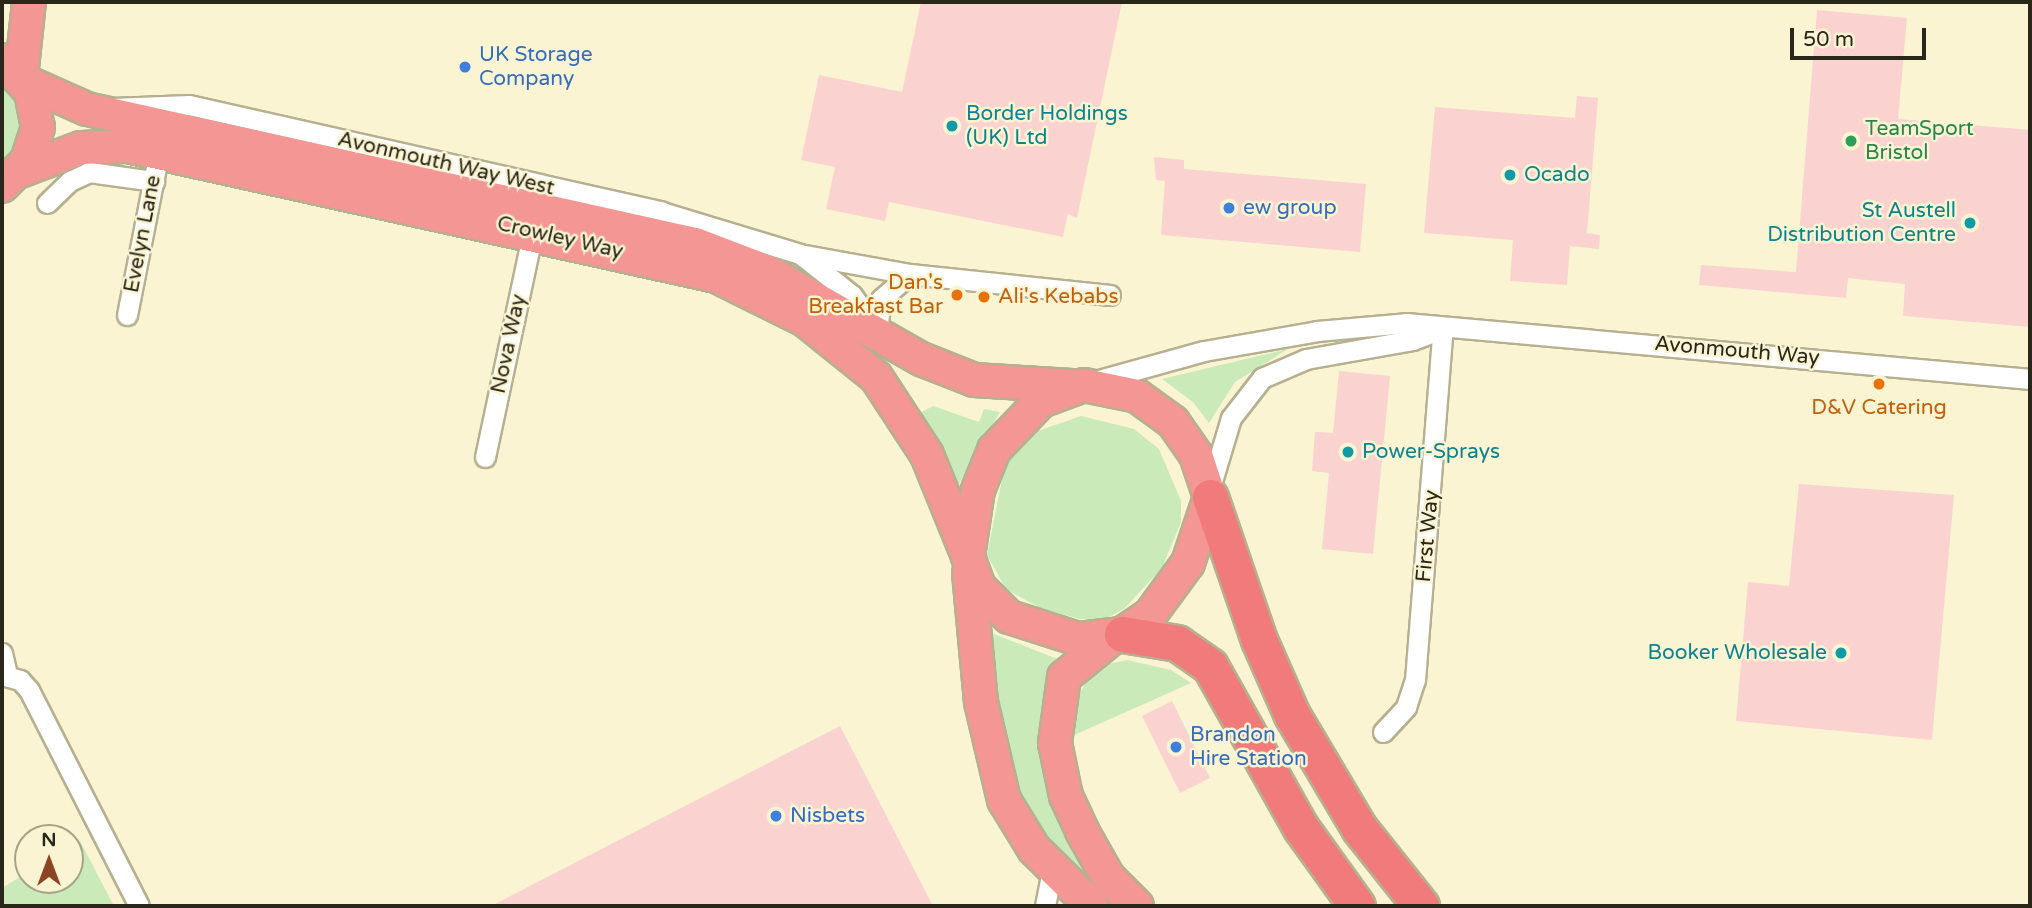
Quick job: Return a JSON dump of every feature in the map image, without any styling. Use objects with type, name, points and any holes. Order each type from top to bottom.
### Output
[{"type":"highway","points":[[7,185],[38,127],[16,73],[29,2]]},
{"type":"highway","name":"Crowley Way","points":[[16,73],[87,109],[695,244],[766,271],[877,331],[921,359],[974,380],[1078,385]]},
{"type":"highway","name":"Crowley Way","points":[[7,185],[92,145],[157,166],[533,232],[716,276],[836,340],[876,377],[905,415],[968,561]]},
{"type":"highway","points":[[1092,906],[1052,869],[1016,824],[993,765],[981,702],[968,561],[978,491],[994,450],[1041,401],[1078,385],[1123,390],[1163,414],[1191,443],[1259,640],[1292,716],[1359,828],[1422,906]]},
{"type":"highway","points":[[1137,906],[1108,877],[1066,796],[1055,743],[1064,677],[1118,635],[1150,615],[1181,577],[1210,494]]},
{"type":"highway","points":[[968,561],[990,602],[1032,628],[1078,639],[1118,635],[1177,643],[1210,666],[1301,828],[1357,906]]},
{"type":"street","name":"Avonmouth Way West","points":[[87,109],[189,105],[662,212],[800,254],[910,274],[1111,295]]},
{"type":"street","points":[[47,203],[70,181],[89,172],[157,166]]},
{"type":"street","name":"Evelyn Lane","points":[[127,315],[157,166]]},
{"type":"street","name":"Nova Way","points":[[485,457],[533,232]]},
{"type":"street","name":"Avonmouth Way West","points":[[800,254],[852,295],[877,331]]},
{"type":"street","points":[[877,331],[881,299],[910,274]]},
{"type":"street","name":"Avonmouth Way","points":[[1078,385],[1204,351],[1297,334],[1406,323],[2030,379]]},
{"type":"street","name":"Avonmouth Way","points":[[1210,494],[1231,418],[1262,378],[1306,359],[1413,340],[1443,328]]},
{"type":"street","name":"First Way","points":[[1383,732],[1406,707],[1415,680],[1443,328]]},
{"type":"street","points":[[2,653],[4,675],[29,690],[139,906]]},
{"type":"street","points":[[1045,906],[1052,869]]},
{"type":"green space","points":[[2,81],[17,103],[22,125],[14,152],[2,167]]},
{"type":"green space","points":[[1288,349],[1235,382],[1209,423],[1193,402],[1162,379]]},
{"type":"green space","points":[[933,406],[979,422],[984,409],[1000,412],[959,484],[920,413]]},
{"type":"green space","points":[[1081,416],[1134,429],[1159,449],[1181,501],[1181,522],[1162,568],[1124,609],[1105,619],[1080,619],[1040,608],[1006,589],[987,555],[1006,460],[1035,432]]},
{"type":"green space","points":[[986,631],[1060,660],[1042,701],[1041,732],[1119,906],[1107,906],[1060,862],[1022,805],[1000,737]]},
{"type":"green space","points":[[1127,660],[1171,670],[1191,683],[1072,736],[1072,709],[1089,676],[1108,664]]},
{"type":"green space","points":[[84,849],[114,906],[2,906],[2,888],[14,881],[14,894],[84,894]]},
{"type":"building","name":"Border Holdings (UK) Ltd","points":[[921,2],[1122,2],[1077,218],[1068,214],[1063,237],[889,202],[885,221],[826,209],[835,167],[801,160],[819,75],[902,92]]},
{"type":"building","points":[[1817,10],[1907,18],[1898,119],[2030,130],[2030,327],[1903,316],[1905,284],[1848,278],[1846,298],[1699,285],[1701,265],[1796,272]]},
{"type":"building","name":"Ocado","points":[[1577,96],[1598,98],[1587,233],[1600,235],[1599,249],[1570,246],[1567,285],[1510,281],[1513,240],[1424,233],[1435,107],[1575,118]]},
{"type":"building","name":"ew group","points":[[1154,157],[1184,160],[1184,169],[1366,184],[1360,252],[1161,235],[1165,181],[1156,180]]},
{"type":"building","name":"Power-Sprays","points":[[1339,371],[1390,376],[1373,554],[1322,549],[1329,473],[1312,471],[1315,432],[1333,433]]},
{"type":"building","name":"Booker Wholesale","points":[[1799,484],[1954,495],[1932,740],[1736,721],[1748,582],[1789,586]]},
{"type":"building","name":"Brandon Hire Station","points":[[1172,701],[1210,778],[1180,793],[1142,716]]},
{"type":"building","name":"Nisbets","points":[[840,726],[933,906],[491,906]]},
{"type":"place","name":"UK Storage Company","points":[[465,67]]},
{"type":"place","name":"Border Holdings (UK) Ltd","points":[[952,126]]},
{"type":"place","name":"TeamSport Bristol","points":[[1851,141]]},
{"type":"place","name":"Ocado","points":[[1510,175]]},
{"type":"place","name":"ew group","points":[[1229,208]]},
{"type":"place","name":"St Austell Distribution Centre","points":[[1970,223]]},
{"type":"place","name":"Dan's Breakfast Bar","points":[[957,295]]},
{"type":"place","name":"Ali's Kebabs","points":[[984,297]]},
{"type":"place","name":"D&V Catering","points":[[1879,384]]},
{"type":"place","name":"Power-Sprays","points":[[1348,452]]},
{"type":"place","name":"Booker Wholesale","points":[[1841,653]]},
{"type":"place","name":"Brandon Hire Station","points":[[1176,747]]},
{"type":"place","name":"Nisbets","points":[[776,816]]}]
